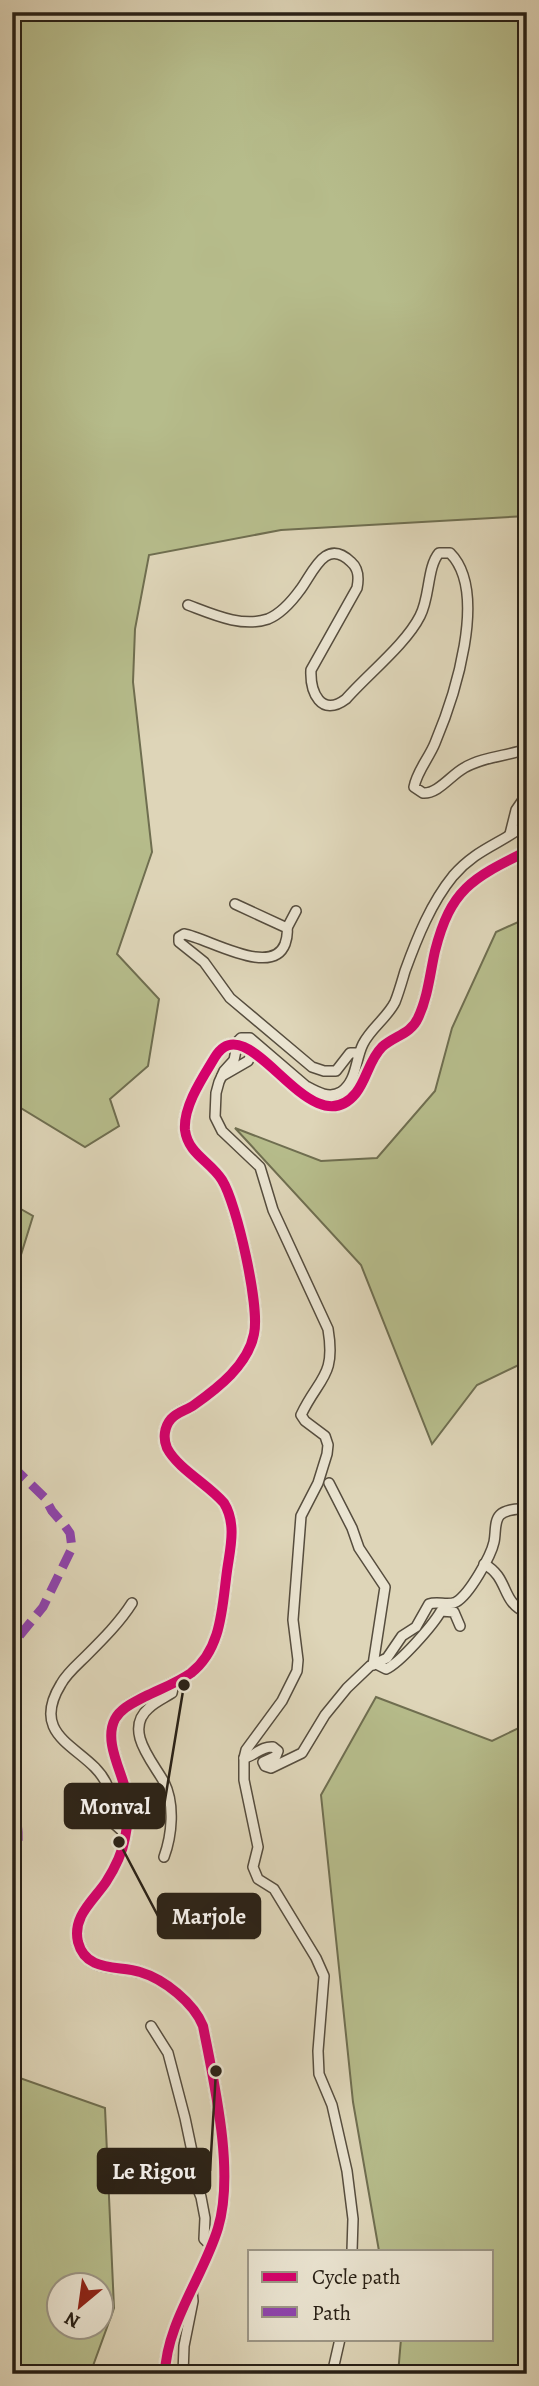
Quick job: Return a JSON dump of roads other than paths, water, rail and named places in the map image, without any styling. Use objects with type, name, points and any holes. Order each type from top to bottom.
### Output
[{"type":"street","points":[[188,605],[225,619],[263,620],[274,615],[293,599],[324,557],[342,555],[355,566],[358,575],[357,588],[311,670],[310,683],[314,696],[325,704],[337,705],[346,699],[412,629],[429,594],[434,560],[439,553],[450,553],[466,577],[469,597],[467,627],[441,729],[414,787],[423,793],[432,793],[465,767],[527,749]]},
{"type":"street","points":[[510,834],[516,810],[527,794]]},
{"type":"street","points":[[352,2250],[353,2219],[347,2171],[332,2105],[319,2074],[318,2050],[324,1976],[274,1889],[258,1879],[253,1867],[258,1847],[244,1780],[244,1758],[247,1751],[282,1701],[298,1666],[293,1620],[301,1516],[318,1483],[328,1445],[325,1436],[301,1415],[330,1364],[331,1349],[328,1329],[273,1210],[260,1167],[222,1131],[215,1117],[216,1093],[222,1076],[234,1060],[240,1038],[250,1038],[306,1086],[322,1094],[336,1094],[347,1087],[368,1035],[386,1017],[395,1001],[422,926],[452,877],[484,848],[527,823]]},
{"type":"street","points":[[164,2374],[169,2346],[218,2228],[223,2204],[224,2154],[200,2018],[188,2001],[156,1979],[137,1971],[100,1965],[87,1956],[78,1943],[80,1920],[118,1861],[127,1830],[127,1798],[113,1747],[113,1724],[125,1707],[174,1683],[202,1663],[215,1641],[223,1601],[231,1524],[228,1508],[168,1450],[165,1433],[173,1416],[211,1392],[237,1367],[249,1350],[256,1325],[252,1285],[229,1195],[219,1175],[191,1148],[185,1127],[192,1100],[216,1056],[224,1048],[236,1045],[254,1052],[297,1091],[316,1103],[334,1105],[353,1097],[380,1049],[406,1032],[419,1016],[436,949],[447,916],[460,892],[484,873],[527,850]]},
{"type":"street","points":[[235,904],[287,928]]},
{"type":"street","points":[[296,911],[287,928],[283,948],[271,958],[235,952],[189,935],[181,935],[178,939],[204,962],[230,998],[312,1068],[336,1071],[350,1053],[359,1053]]},
{"type":"street","points":[[222,1076],[248,1062],[254,1052]]},
{"type":"street","points":[[237,1069],[265,1062]]},
{"type":"street","points":[[329,1483],[359,1548],[385,1587],[375,1665]]},
{"type":"street","points":[[244,1758],[264,1747],[273,1747],[278,1751],[276,1756],[263,1762],[271,1768],[302,1753],[325,1715],[347,1688],[387,1658],[402,1636],[416,1627],[429,1605],[437,1602],[451,1604],[466,1594],[494,1543],[496,1523],[500,1515],[506,1511],[527,1508]]},
{"type":"street","points":[[484,1564],[499,1574],[513,1605],[527,1613]]},
{"type":"street","points":[[127,1830],[116,1827],[112,1822],[106,1783],[94,1768],[61,1738],[51,1716],[55,1696],[65,1678],[110,1632],[132,1603]]},
{"type":"street","points":[[375,1665],[386,1669],[394,1665],[432,1626],[441,1611],[454,1612],[460,1626]]},
{"type":"street","points":[[164,1857],[169,1845],[170,1804],[164,1783],[141,1743],[140,1727],[145,1713],[172,1693],[174,1683]]},
{"type":"street","points":[[151,2026],[168,2053],[192,2152],[194,2179],[201,2197],[205,2218],[204,2239],[211,2246]]},
{"type":"street","points":[[183,2374],[184,2346],[193,2301],[192,2290]]},
{"type":"street","points":[[332,2374],[340,2340]]},
{"type":"place","name":"Monval","points":[[184,1685]]},
{"type":"place","name":"Marjole","points":[[119,1842]]},
{"type":"place","name":"Le Rigou","points":[[216,2071]]}]
